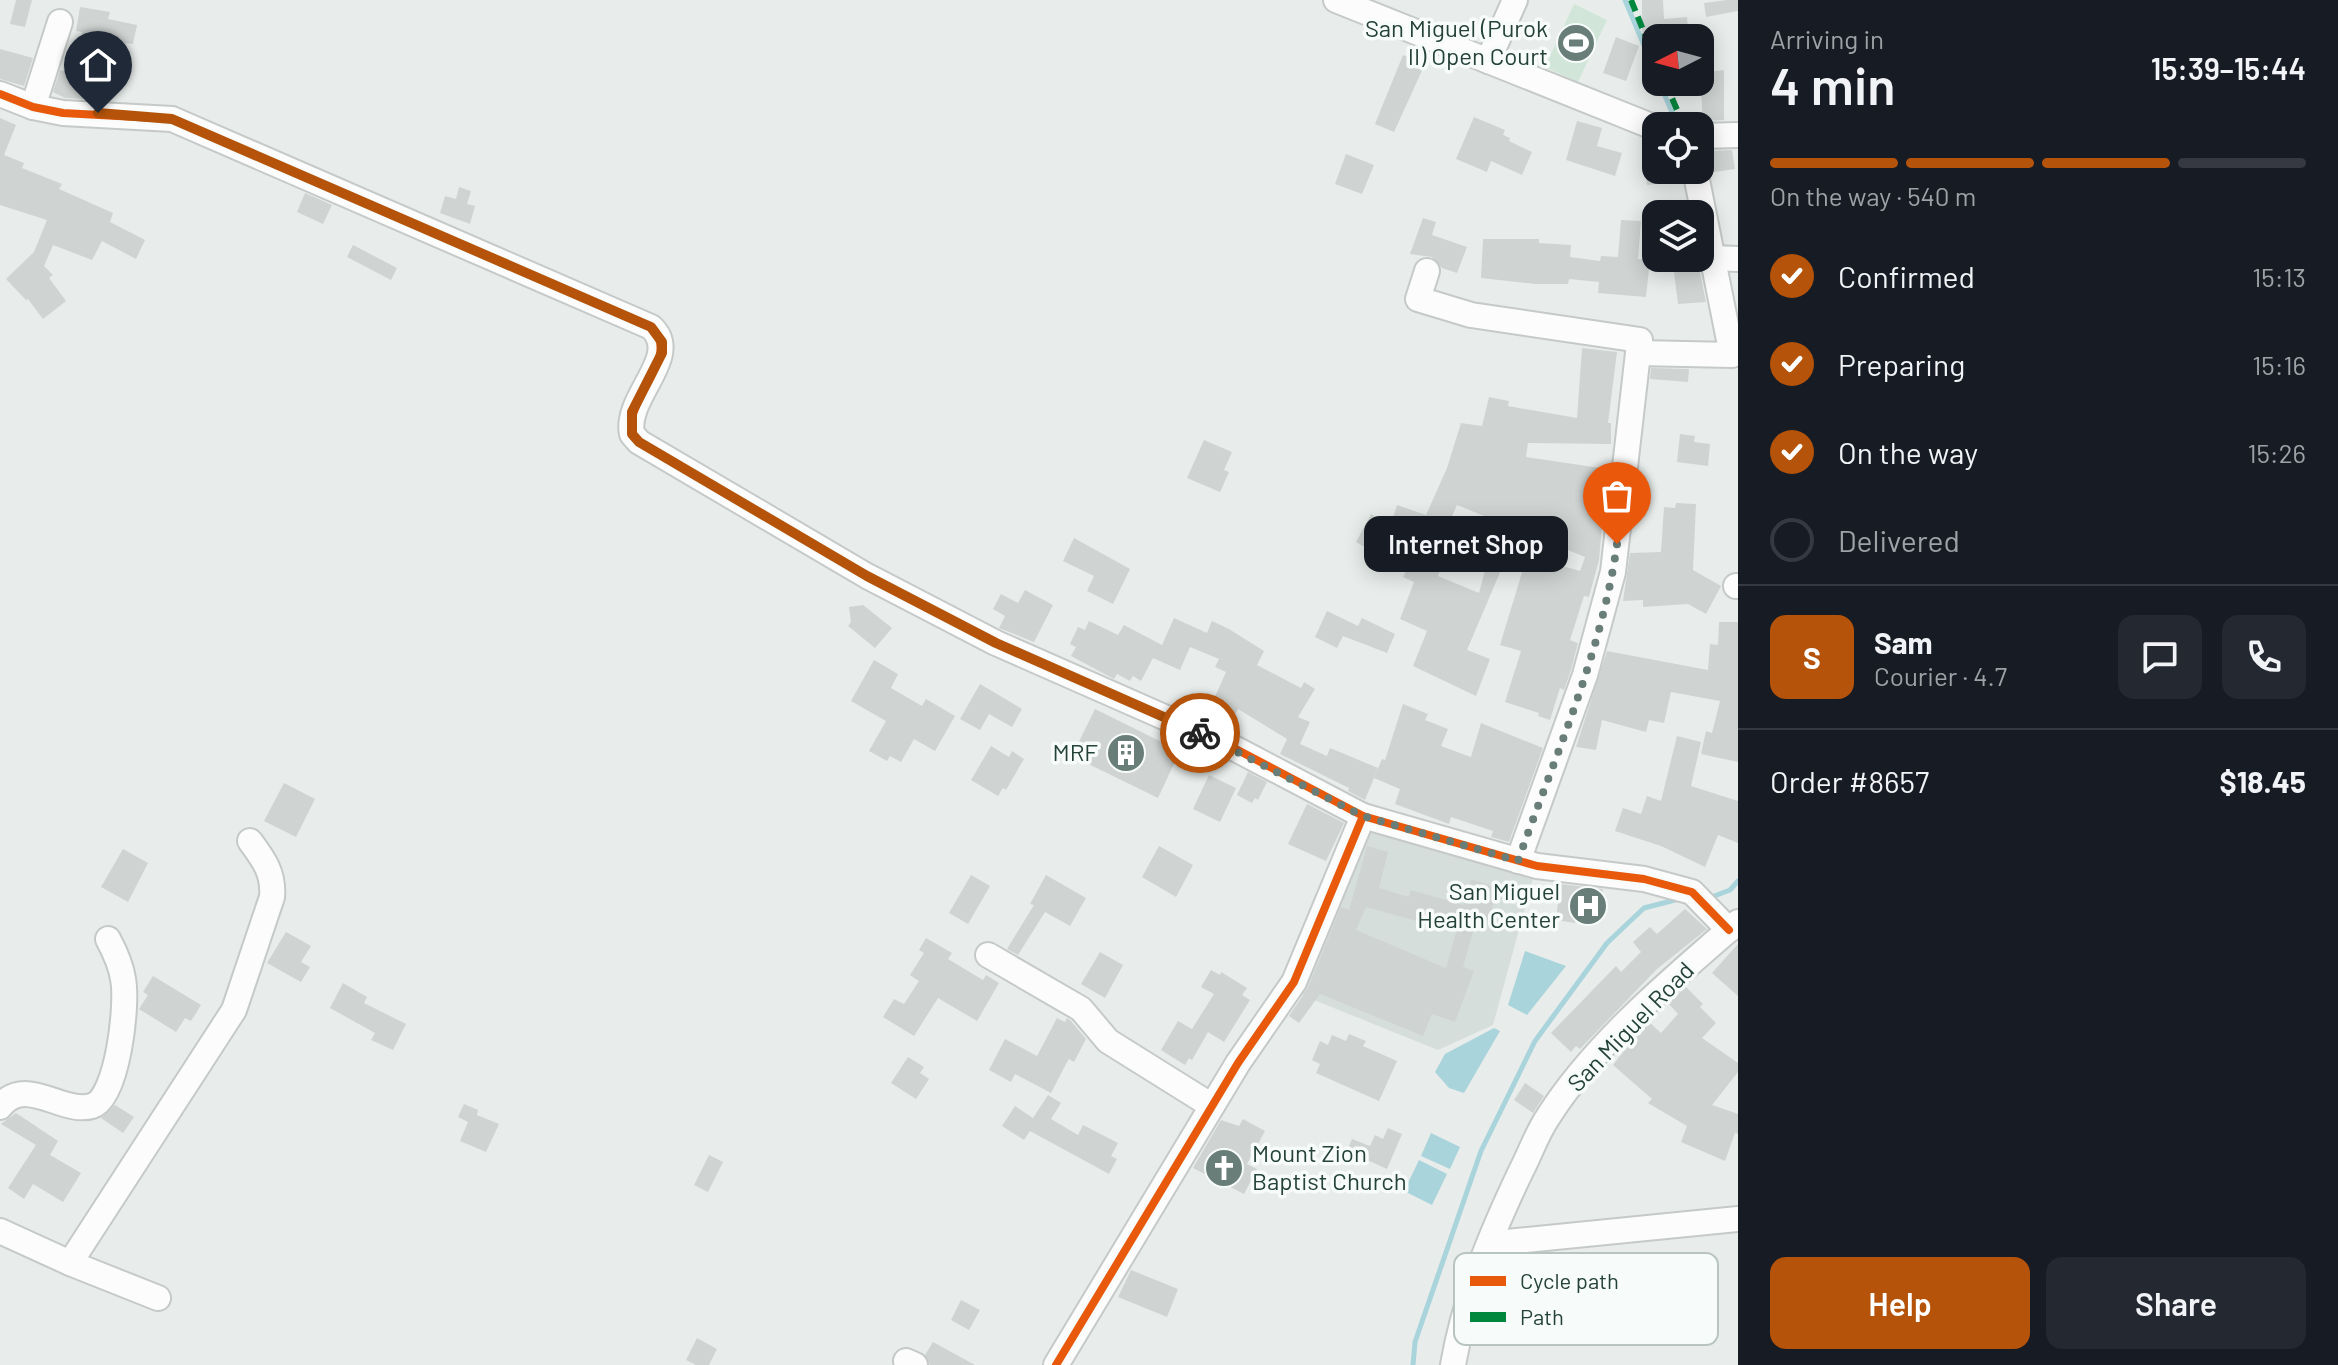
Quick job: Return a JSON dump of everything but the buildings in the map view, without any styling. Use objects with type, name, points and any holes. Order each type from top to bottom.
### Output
[{"type":"street","points":[[1336,0],[1642,122]]},
{"type":"street","points":[[1488,61],[1515,0]]},
{"type":"street","points":[[33,107],[60,22]]},
{"type":"street","points":[[0,94],[33,107],[63,113],[172,119],[651,327],[662,342],[662,353],[632,412],[632,434],[639,442],[867,576],[996,643],[1232,747],[1363,816],[1518,861],[1644,879],[1692,892],[1734,926]]},
{"type":"street","points":[[1714,136],[1738,135]]},
{"type":"street","points":[[1714,258],[1738,259]]},
{"type":"street","points":[[1638,353],[1735,365],[1714,263]]},
{"type":"street","points":[[1427,271],[1418,299],[1471,315],[1640,340],[1613,572],[1585,675],[1518,861]]},
{"type":"street","points":[[1056,1365],[1212,1106],[1294,982],[1363,816]]},
{"type":"street","points":[[70,1263],[234,1010],[272,897],[273,881],[269,867],[250,841]]},
{"type":"street","name":"San Miguel Road","points":[[1484,1253],[1547,1117],[1589,1063],[1646,1005],[1734,926]]},
{"type":"street","points":[[0,1107],[7,1097],[22,1093],[86,1106],[101,1100],[114,1075],[124,991],[119,962],[108,939]]},
{"type":"street","points":[[988,955],[1081,1009],[1108,1041],[1212,1106]]},
{"type":"street","points":[[1496,1243],[1738,1219]]},
{"type":"street","points":[[0,1231],[158,1298]]},
{"type":"street","name":"San Miguel Road","points":[[1453,1365],[1456,1345]]},
{"type":"shaded area","points":[[1365,823],[1535,871],[1493,1025],[1438,1050],[1294,992]]},
{"type":"green space","name":"San Miguel (Purok II) Open Court","points":[[1574,4],[1607,20],[1578,82],[1545,67]]},
{"type":"water","points":[[1525,951],[1566,966],[1527,1015],[1508,1005]]},
{"type":"water","points":[[1494,1028],[1500,1031],[1464,1093],[1449,1088],[1435,1072],[1445,1054]]},
{"type":"water","points":[[1431,1133],[1460,1147],[1450,1169],[1421,1156]]},
{"type":"water","points":[[1419,1160],[1447,1174],[1432,1205],[1404,1191]]},
{"type":"waterway","points":[[1625,0],[1642,41]]},
{"type":"waterway","points":[[1665,96],[1672,112]]},
{"type":"waterway","points":[[1709,898],[1730,890],[1738,881]]},
{"type":"waterway","points":[[1413,1365],[1415,1342],[1481,1151],[1535,1041],[1607,943],[1644,908],[1679,899]]},
{"type":"marked path","points":[[1631,0],[1642,27]]},
{"type":"marked path","points":[[1671,96],[1678,112]]},
{"type":"cycle path","points":[[0,94],[33,107],[63,113],[172,119],[651,327],[659,338],[660,351],[632,420],[632,434],[639,442],[867,576],[996,643],[1232,747],[1363,816]]},
{"type":"cycle path","points":[[1056,1365],[1238,1063],[1294,982],[1363,816],[1537,866],[1644,879],[1692,892],[1729,930]]},
{"type":"way so far","points":[[1200,733],[1363,816],[1518,861],[1585,675],[1613,572],[1617,544]]},
{"type":"place","name":"San Miguel (Purok II) Open Court","points":[[1576,43]]},
{"type":"place","name":"Internet Shop","points":[[1617,544]]},
{"type":"place","name":"MRF","points":[[1126,753]]},
{"type":"place","name":"San Miguel Health Center","points":[[1588,906]]},
{"type":"place","name":"Mount Zion Baptist Church","points":[[1224,1168]]},
{"type":"route","points":[[98,113],[172,119],[651,327],[662,342],[662,353],[632,412],[630,426],[639,442],[867,576],[996,643],[1200,733]]}]
